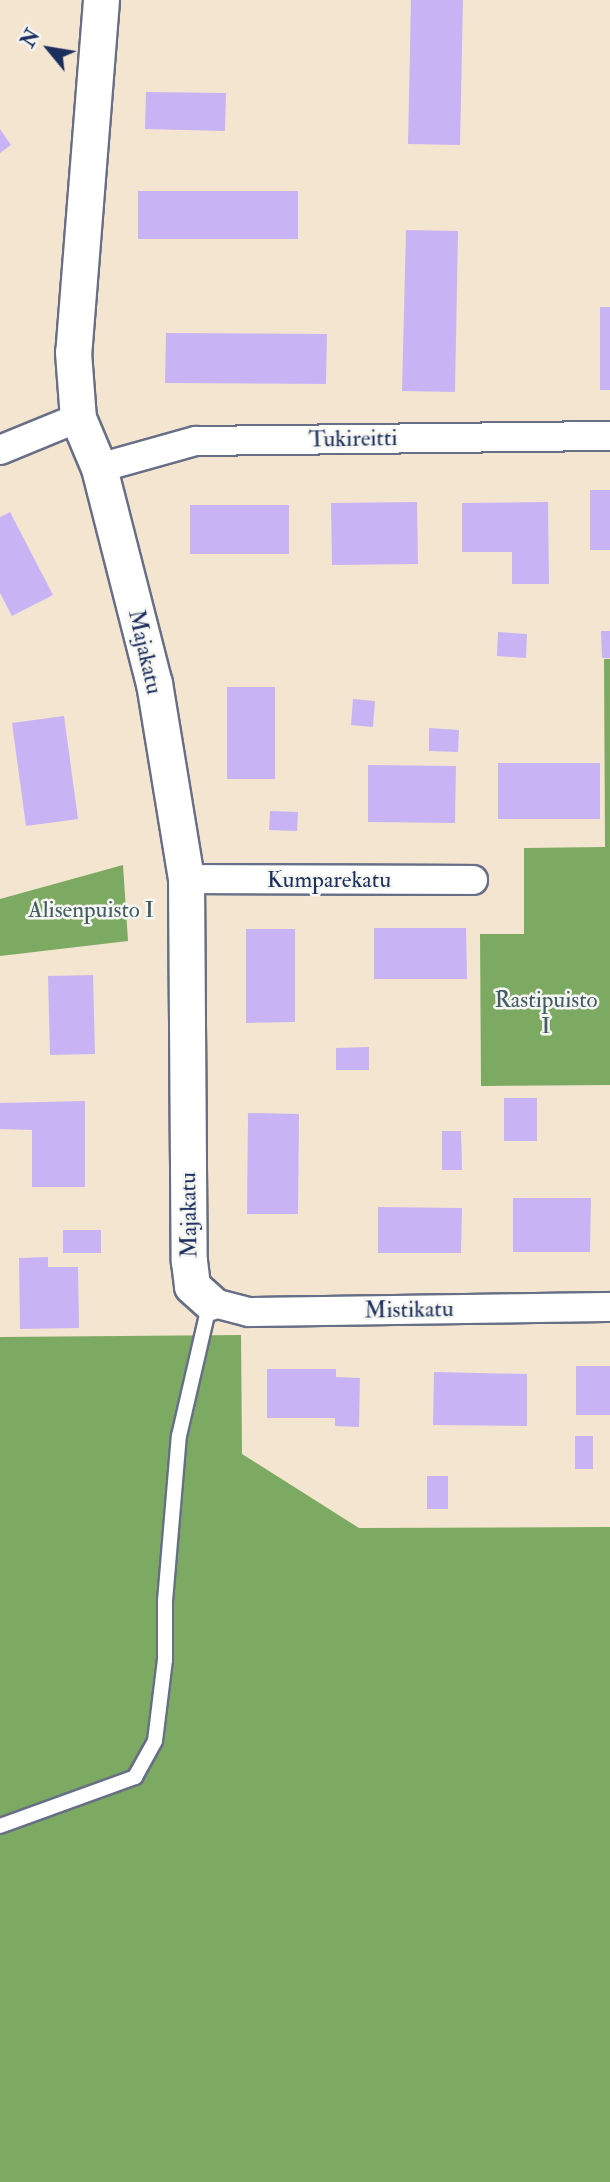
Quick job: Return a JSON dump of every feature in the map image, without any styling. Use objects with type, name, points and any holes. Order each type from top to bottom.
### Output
[{"type":"street","name":"Majakatu","points":[[101,0],[73,352],[78,418],[99,468],[154,683],[186,879],[189,1261],[192,1286],[210,1302]]},
{"type":"street","points":[[0,450],[78,418]]},
{"type":"street","name":"Tukireitti","points":[[99,468],[195,441],[610,436]]},
{"type":"street","name":"Kumparekatu","points":[[186,879],[473,880]]},
{"type":"street","name":"Mistikatu","points":[[210,1302],[249,1312],[610,1307]]},
{"type":"lane","points":[[0,1826],[135,1777],[155,1741],[165,1660],[165,1601],[179,1436],[210,1302]]},
{"type":"green space","name":"Rastipuisto I","points":[[604,659],[610,659],[610,1085],[481,1086],[480,934],[524,934],[524,848],[605,847]]},
{"type":"green space","name":"Alisenpuisto I","points":[[123,865],[128,941],[0,956],[0,899]]},
{"type":"green space","points":[[241,1335],[242,1454],[359,1528],[610,1527],[610,2182],[0,2182],[0,1337]]},
{"type":"building","points":[[411,0],[463,0],[460,145],[408,144]]},
{"type":"building","points":[[146,92],[226,93],[225,131],[145,129]]},
{"type":"building","points":[[0,129],[11,145],[0,153]]},
{"type":"building","points":[[138,191],[298,191],[298,239],[138,239]]},
{"type":"building","points":[[406,230],[458,231],[455,392],[402,391]]},
{"type":"building","points":[[600,307],[610,307],[610,390],[600,390]]},
{"type":"building","points":[[166,333],[327,334],[326,384],[165,383]]},
{"type":"building","points":[[590,490],[610,490],[610,550],[590,550]]},
{"type":"building","points":[[417,502],[418,564],[332,565],[331,503]]},
{"type":"building","points":[[548,502],[549,584],[512,584],[512,552],[462,552],[462,503]]},
{"type":"building","points":[[190,505],[289,505],[289,554],[190,554]]},
{"type":"building","points":[[10,512],[53,595],[12,616],[0,593],[0,517]]},
{"type":"building","points":[[601,631],[610,631],[610,658],[602,658]]},
{"type":"building","points":[[498,632],[527,634],[526,658],[497,656]]},
{"type":"building","points":[[227,687],[275,687],[275,779],[227,779]]},
{"type":"building","points":[[353,699],[375,701],[373,727],[351,725]]},
{"type":"building","points":[[64,716],[78,819],[26,826],[12,723]]},
{"type":"building","points":[[429,728],[459,730],[458,752],[429,751]]},
{"type":"building","points":[[498,763],[600,763],[600,819],[498,819]]},
{"type":"building","points":[[368,765],[456,766],[455,823],[368,822]]},
{"type":"building","points":[[270,811],[298,812],[297,831],[269,830]]},
{"type":"building","points":[[374,928],[466,928],[467,979],[374,979]]},
{"type":"building","points":[[246,929],[295,929],[295,1022],[246,1023]]},
{"type":"building","points":[[93,975],[95,1054],[50,1055],[48,976]]},
{"type":"building","points":[[369,1047],[369,1070],[336,1070],[336,1048]]},
{"type":"building","points":[[504,1098],[537,1098],[537,1141],[504,1141]]},
{"type":"building","points":[[85,1101],[85,1187],[32,1187],[32,1130],[0,1129],[0,1103]]},
{"type":"building","points":[[248,1113],[299,1114],[298,1214],[247,1214]]},
{"type":"building","points":[[442,1131],[461,1131],[462,1170],[442,1170]]},
{"type":"building","points":[[513,1198],[591,1198],[590,1252],[513,1252]]},
{"type":"building","points":[[378,1207],[462,1208],[461,1253],[378,1253]]},
{"type":"building","points":[[63,1230],[101,1230],[101,1253],[63,1253]]},
{"type":"building","points":[[48,1257],[48,1267],[78,1267],[79,1328],[20,1329],[19,1258]]},
{"type":"building","points":[[576,1366],[610,1366],[610,1415],[576,1415]]},
{"type":"building","points":[[267,1369],[336,1369],[336,1377],[360,1378],[359,1427],[335,1426],[335,1418],[267,1418]]},
{"type":"building","points":[[434,1372],[527,1374],[527,1426],[433,1425]]},
{"type":"building","points":[[575,1436],[593,1436],[593,1469],[575,1469]]},
{"type":"building","points":[[427,1476],[448,1476],[448,1509],[427,1509]]}]
